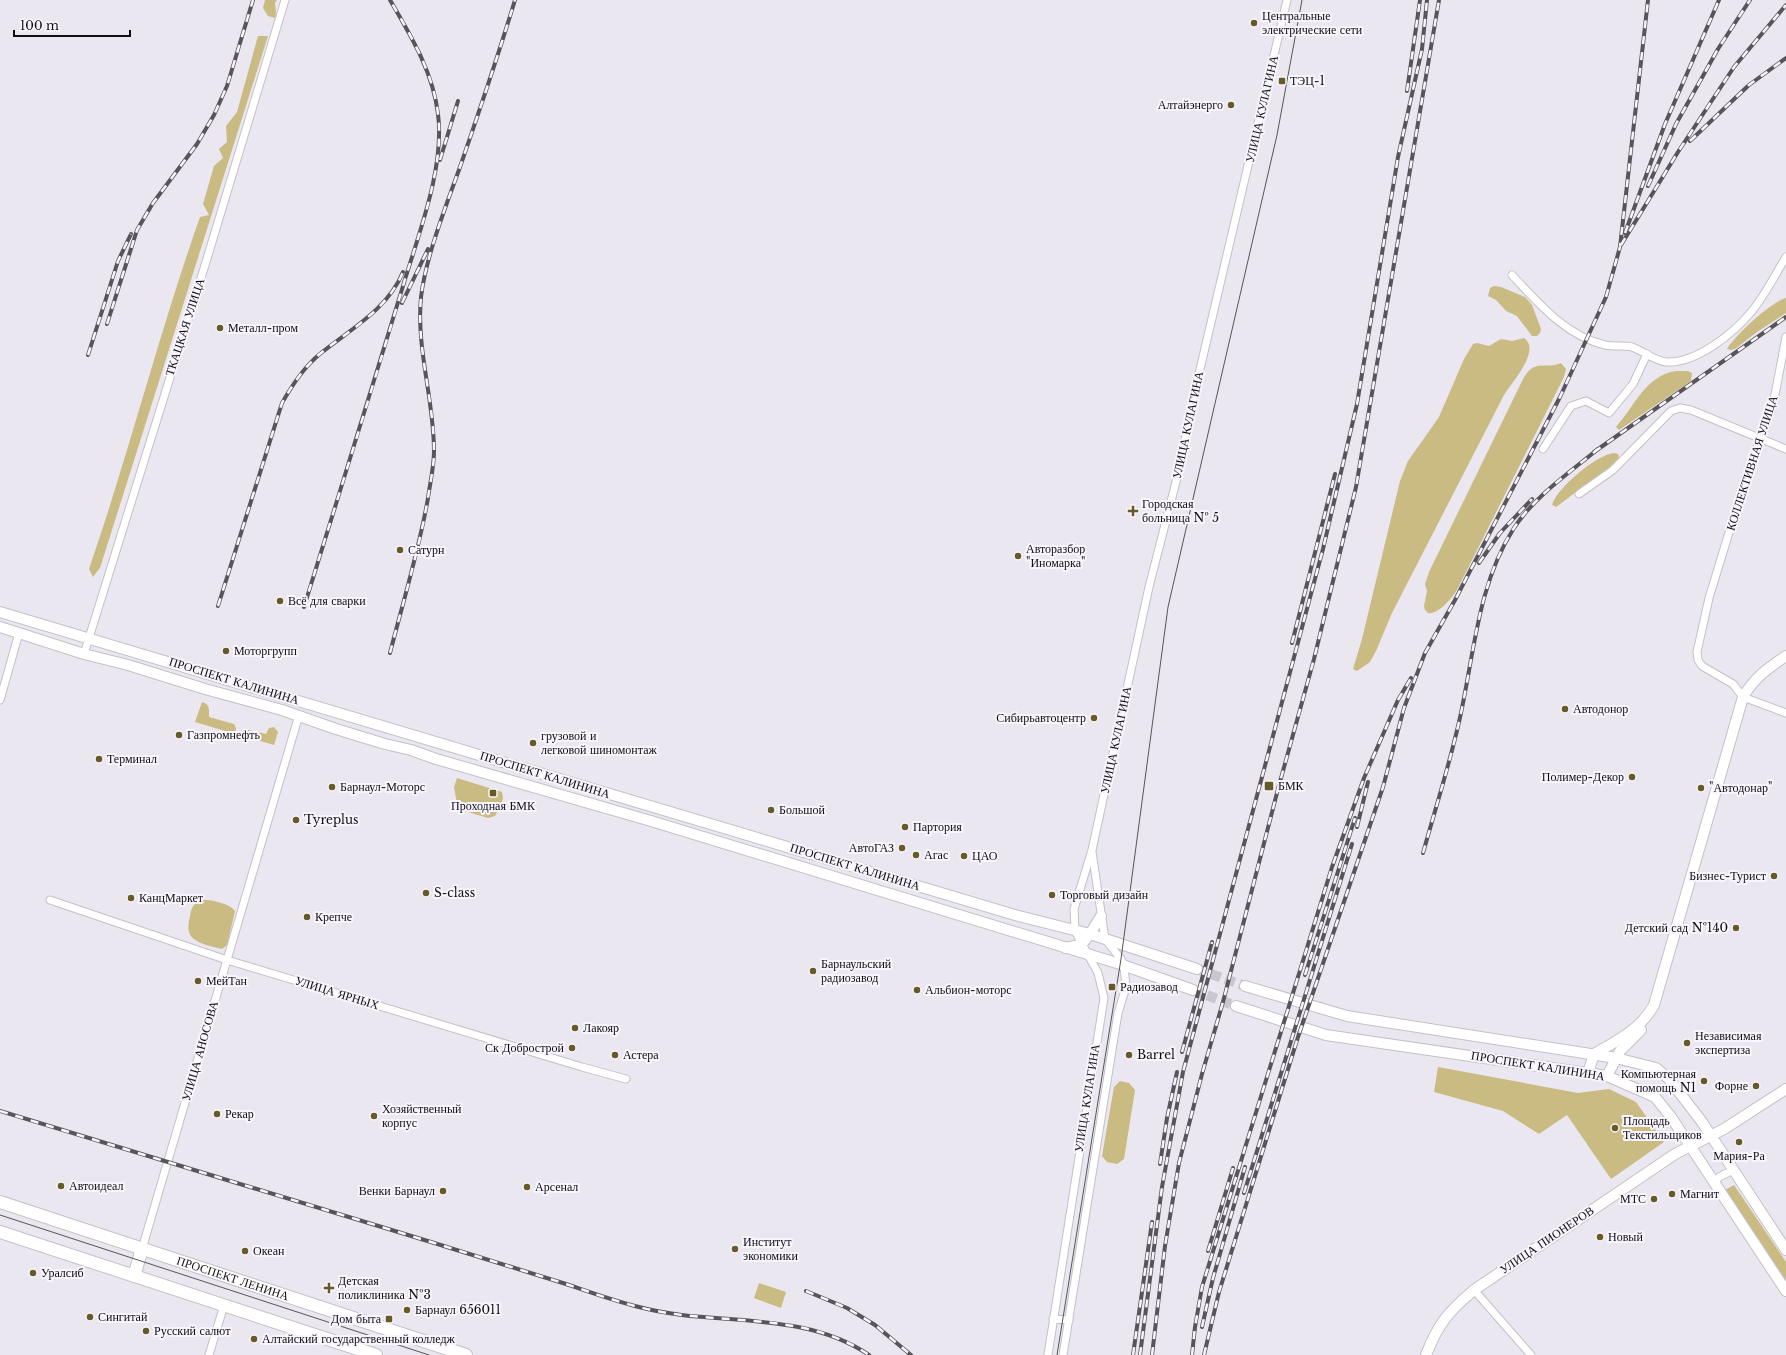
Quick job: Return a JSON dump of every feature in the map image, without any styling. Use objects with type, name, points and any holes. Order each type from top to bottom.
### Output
[{"type":"main road","name":"ПРОСПЕКТ КАЛИНИНА","points":[[0,612],[89,637],[1015,915],[1090,934],[1197,969]]},
{"type":"main road","points":[[19,633],[25,619]]},
{"type":"main road","name":"ПРОСПЕКТ КАЛИНИНА","points":[[0,627],[84,654],[128,665],[205,689],[299,715],[385,744],[411,750],[436,759],[651,821],[1120,964]]},
{"type":"main road","points":[[1607,1076],[1616,1058],[1641,1030],[1654,1006],[1743,697],[1750,685],[1760,674],[1786,656]]},
{"type":"main road","points":[[299,715],[304,702]]},
{"type":"main road","points":[[1065,948],[1082,944],[1101,916]]},
{"type":"main road","points":[[1120,964],[1193,990]]},
{"type":"main road","name":"ПРОСПЕКТ КАЛИНИНА","points":[[1245,986],[1347,1016],[1594,1054],[1656,1068],[1669,1079],[1702,1122],[1710,1137],[1786,1250]]},
{"type":"main road","name":"ПРОСПЕКТ КАЛИНИНА","points":[[1236,1006],[1326,1034],[1607,1076],[1655,1097],[1671,1117],[1786,1291]]},
{"type":"main road","points":[[1588,1073],[1594,1054],[1631,1032],[1650,1014]]},
{"type":"main road","name":"УЛИЦА ПИОНЕРОВ","points":[[1426,1355],[1444,1318],[1474,1290],[1675,1154],[1710,1137],[1786,1089]]},
{"type":"main road","name":"ПРОСПЕКТ ЛЕНИНА","points":[[0,1202],[466,1355]]},
{"type":"main road","points":[[0,1232],[376,1355]]},
{"type":"main road","points":[[134,1276],[142,1249]]},
{"type":"street","name":"ТКАЦКАЯ УЛИЦА","points":[[84,654],[206,262],[285,0]]},
{"type":"street","name":"УЛИЦА КУЛАГИНА","points":[[1048,1355],[1104,998],[1098,974],[1075,931],[1074,909],[1092,850],[1150,586],[1178,474],[1197,382],[1287,0]]},
{"type":"street","points":[[1512,275],[1533,298],[1572,331],[1587,340],[1606,346],[1631,347],[1664,362],[1684,360],[1710,348],[1732,332],[1752,311],[1786,257]]},
{"type":"street","name":"КОЛЛЕКТИВНАЯ УЛИЦА","points":[[1743,697],[1733,684],[1702,666],[1698,660],[1697,652],[1709,598],[1745,480],[1773,405],[1786,336]]},
{"type":"street","points":[[1543,449],[1571,406],[1586,401],[1609,412],[1633,384],[1647,354]]},
{"type":"street","points":[[1579,494],[1613,470],[1671,411],[1680,408],[1692,410],[1786,449]]},
{"type":"street","points":[[0,700],[19,633]]},
{"type":"street","points":[[1743,697],[1786,713]]},
{"type":"street","name":"УЛИЦА АНОСОВА","points":[[142,1249],[299,715]]},
{"type":"street","name":"УЛИЦА КУЛАГИНА","points":[[1063,1355],[1118,1012],[1126,987],[1120,964],[1121,959],[1105,940],[1092,850]]},
{"type":"street","name":"УЛИЦА ЯРНЫХ","points":[[50,900],[227,960],[567,1063],[626,1079]]},
{"type":"street","points":[[1714,1184],[1723,1174],[1733,1170]]},
{"type":"street","points":[[1474,1290],[1531,1355]]},
{"type":"street","points":[[209,1355],[224,1305]]},
{"type":"street","points":[[1053,1319],[1069,1320]]},
{"type":"shaded area","points":[[265,0],[277,0],[275,3],[275,18],[268,16],[263,8]]},
{"type":"shaded area","points":[[258,36],[268,36],[100,568],[93,577],[89,569],[104,525],[185,261],[200,217],[209,215],[203,204],[214,166],[223,158],[219,149],[227,142],[226,126],[237,112]]},
{"type":"shaded area","points":[[1494,286],[1501,287],[1525,297],[1532,305],[1541,329],[1537,336],[1532,336],[1517,316],[1506,311],[1496,300],[1488,296],[1490,288]]},
{"type":"shaded area","points":[[1786,298],[1786,313],[1757,332],[1735,349],[1727,349],[1737,336],[1763,312],[1772,305]]},
{"type":"shaded area","points":[[1524,338],[1529,343],[1527,358],[1518,375],[1504,395],[1392,613],[1376,651],[1370,662],[1357,671],[1353,669],[1362,639],[1400,481],[1408,461],[1439,417],[1464,359],[1473,344],[1477,343],[1489,346],[1501,339],[1512,341]]},
{"type":"shaded area","points":[[1561,363],[1566,369],[1564,377],[1457,590],[1440,609],[1432,613],[1428,613],[1424,606],[1427,591],[1425,584],[1429,572],[1524,377],[1528,371],[1537,366],[1556,365]]},
{"type":"shaded area","points":[[1676,371],[1688,371],[1692,373],[1691,381],[1619,430],[1616,427],[1649,385],[1656,379]]},
{"type":"shaded area","points":[[1614,453],[1618,454],[1619,458],[1602,474],[1556,507],[1552,505],[1561,490],[1578,473],[1606,455]]},
{"type":"shaded area","points":[[202,702],[208,706],[209,717],[234,724],[236,728],[235,734],[195,722]]},
{"type":"shaded area","points":[[274,727],[278,732],[274,745],[240,735],[244,729],[266,734],[269,728]]},
{"type":"shaded area","points":[[457,778],[502,792],[503,799],[495,816],[488,818],[458,809],[454,787]]},
{"type":"shaded area","points":[[200,900],[219,902],[235,911],[227,945],[222,949],[200,943],[190,935],[188,927],[191,911],[194,905]]},
{"type":"shaded area","points":[[1438,1067],[1578,1093],[1609,1089],[1636,1102],[1664,1142],[1611,1179],[1567,1115],[1539,1134],[1503,1111],[1434,1092]]},
{"type":"shaded area","points":[[1120,1081],[1129,1083],[1135,1090],[1124,1159],[1117,1164],[1107,1162],[1102,1156],[1114,1087]]},
{"type":"shaded area","points":[[1734,1185],[1786,1262],[1786,1281],[1725,1190]]},
{"type":"shaded area","points":[[759,1283],[786,1292],[781,1308],[754,1298]]},
{"type":"tunnel","points":[[1197,969],[1245,986]]},
{"type":"tunnel","points":[[1193,990],[1236,1006]]},
{"type":"tram line","points":[[1057,1355],[1121,959],[1168,607],[1277,135],[1302,0]]},
{"type":"tram line","points":[[0,1215],[429,1355]]},
{"type":"railway","points":[[107,324],[137,230],[153,203],[197,144],[214,115],[227,86],[253,0]]},
{"type":"railway","points":[[304,607],[423,223],[438,156],[438,114],[431,84],[420,55],[390,0]]},
{"type":"railway","points":[[390,653],[420,537],[433,463],[433,432],[423,355],[420,316],[421,297],[427,265],[437,231],[481,105],[515,0]]},
{"type":"railway","points":[[1407,91],[1420,0]]},
{"type":"railway","points":[[1140,1355],[1162,1187],[1183,1072],[1323,549],[1357,404],[1398,157],[1422,49],[1427,0]]},
{"type":"railway","points":[[1152,1355],[1165,1246],[1179,1163],[1314,659],[1356,487],[1439,0]]},
{"type":"railway","points":[[1204,1355],[1219,1292],[1298,1037],[1383,787],[1404,708],[1425,653],[1455,600],[1560,397],[1606,297],[1620,247],[1648,0]]},
{"type":"railway","points":[[1625,233],[1665,124],[1719,0]]},
{"type":"railway","points":[[1648,186],[1676,124],[1718,49],[1750,0]]},
{"type":"railway","points":[[1621,245],[1678,152],[1734,67],[1786,5]]},
{"type":"railway","points":[[1690,141],[1749,85],[1786,58]]},
{"type":"railway","points":[[440,160],[458,101]]},
{"type":"railway","points":[[88,355],[118,261],[131,234]]},
{"type":"railway","points":[[402,303],[428,249]]},
{"type":"railway","points":[[218,606],[282,403],[309,364],[378,308],[388,297],[403,272]]},
{"type":"railway","points":[[1594,452],[1786,317]]},
{"type":"railway","points":[[1423,853],[1455,738],[1478,622],[1492,573],[1514,528],[1531,506],[1598,449]]},
{"type":"railway","points":[[1292,643],[1335,474]]},
{"type":"railway","points":[[1479,563],[1500,533],[1532,499]]},
{"type":"railway","points":[[1192,1355],[1202,1287],[1332,867],[1364,778],[1398,700],[1411,678]]},
{"type":"railway","points":[[1357,827],[1368,782]]},
{"type":"railway","points":[[1305,975],[1355,818]]},
{"type":"railway","points":[[1244,1193],[1352,844]]},
{"type":"railway","points":[[1182,1052],[1212,942]]},
{"type":"railway","points":[[1160,1164],[1167,1118],[1177,1072]]},
{"type":"railway","points":[[0,1111],[431,1242],[630,1305],[667,1313],[757,1321],[815,1331],[843,1341],[869,1355]]},
{"type":"railway","points":[[1202,1327],[1213,1278],[1245,1167]]},
{"type":"railway","points":[[1208,1251],[1233,1168]]},
{"type":"railway","points":[[1133,1355],[1152,1222]]},
{"type":"railway","points":[[806,1291],[847,1308],[875,1325],[911,1355]]},
{"type":"place","name":"Центральные электрические сети","points":[[1254,23]]},
{"type":"place","name":"ТЭЦ-1","points":[[1282,81]]},
{"type":"place","name":"Алтайэнерго","points":[[1231,105]]},
{"type":"place","name":"Металл-пром","points":[[220,328]]},
{"type":"place","name":"Городская больница № 5","points":[[1133,511]]},
{"type":"place","name":"Сатурн","points":[[400,550]]},
{"type":"place","name":"Авторазбор \"Иномарка\"","points":[[1018,556]]},
{"type":"place","name":"Всё для сварки","points":[[280,601]]},
{"type":"place","name":"Моторгрупп","points":[[226,651]]},
{"type":"place","name":"Автодонор","points":[[1565,709]]},
{"type":"place","name":"Сибирьавтоцентр","points":[[1094,718]]},
{"type":"place","name":"Газпромнефть","points":[[179,735]]},
{"type":"place","name":"грузовой и легковой шиномонтаж","points":[[533,743]]},
{"type":"place","name":"Терминал","points":[[99,759]]},
{"type":"place","name":"Полимер-Декор","points":[[1632,777]]},
{"type":"place","name":"БМК","points":[[1269,786]]},
{"type":"place","name":"Барнаул-Моторс","points":[[332,787]]},
{"type":"place","name":"\"Автодонар\"","points":[[1701,788]]},
{"type":"place","name":"Проходная БМК","points":[[493,793]]},
{"type":"place","name":"Большой","points":[[771,810]]},
{"type":"place","name":"Tyreplus","points":[[296,820]]},
{"type":"place","name":"Партория","points":[[905,827]]},
{"type":"place","name":"АвтоГАЗ","points":[[902,848]]},
{"type":"place","name":"Агас","points":[[916,855]]},
{"type":"place","name":"ЦАО","points":[[964,856]]},
{"type":"place","name":"Бизнес-Турист","points":[[1774,876]]},
{"type":"place","name":"S-class","points":[[426,893]]},
{"type":"place","name":"Торговый дизайн","points":[[1052,895]]},
{"type":"place","name":"КанцМаркет","points":[[131,898]]},
{"type":"place","name":"Крепче","points":[[307,917]]},
{"type":"place","name":"Детский сад №140","points":[[1736,928]]},
{"type":"place","name":"Барнаульский радиозавод","points":[[813,971]]},
{"type":"place","name":"МейТан","points":[[198,981]]},
{"type":"place","name":"Радиозавод","points":[[1112,987]]},
{"type":"place","name":"Альбион-моторс","points":[[917,990]]},
{"type":"place","name":"Лакояр","points":[[575,1028]]},
{"type":"place","name":"Независимая экспертиза","points":[[1687,1043]]},
{"type":"place","name":"Ск Добрострой","points":[[572,1048]]},
{"type":"place","name":"Астера","points":[[615,1055]]},
{"type":"place","name":"Barrel","points":[[1129,1055]]},
{"type":"place","name":"Компьютерная помощь N1","points":[[1704,1081]]},
{"type":"place","name":"Форне","points":[[1756,1086]]},
{"type":"place","name":"Рекар","points":[[217,1114]]},
{"type":"place","name":"Хозяйственный корпус","points":[[374,1116]]},
{"type":"place","name":"Площадь Текстильщиков","points":[[1615,1128]]},
{"type":"place","name":"Мария-Ра","points":[[1739,1142]]},
{"type":"place","name":"Автоидеал","points":[[61,1186]]},
{"type":"place","name":"Арсенал","points":[[527,1187]]},
{"type":"place","name":"Венки Барнаул","points":[[443,1191]]},
{"type":"place","name":"Магнит","points":[[1672,1194]]},
{"type":"place","name":"МТС","points":[[1654,1199]]},
{"type":"place","name":"Новый","points":[[1600,1237]]},
{"type":"place","name":"Институт экономики","points":[[735,1249]]},
{"type":"place","name":"Океан","points":[[245,1251]]},
{"type":"place","name":"Уралсиб","points":[[33,1273]]},
{"type":"place","name":"Детская поликлиника №3","points":[[329,1288]]},
{"type":"place","name":"Барнаул 656011","points":[[407,1310]]},
{"type":"place","name":"Сингитай","points":[[90,1317]]},
{"type":"place","name":"Дом быта","points":[[389,1319]]},
{"type":"place","name":"Русский салют","points":[[146,1331]]},
{"type":"place","name":"Алтайский государственный колледж","points":[[254,1339]]}]
